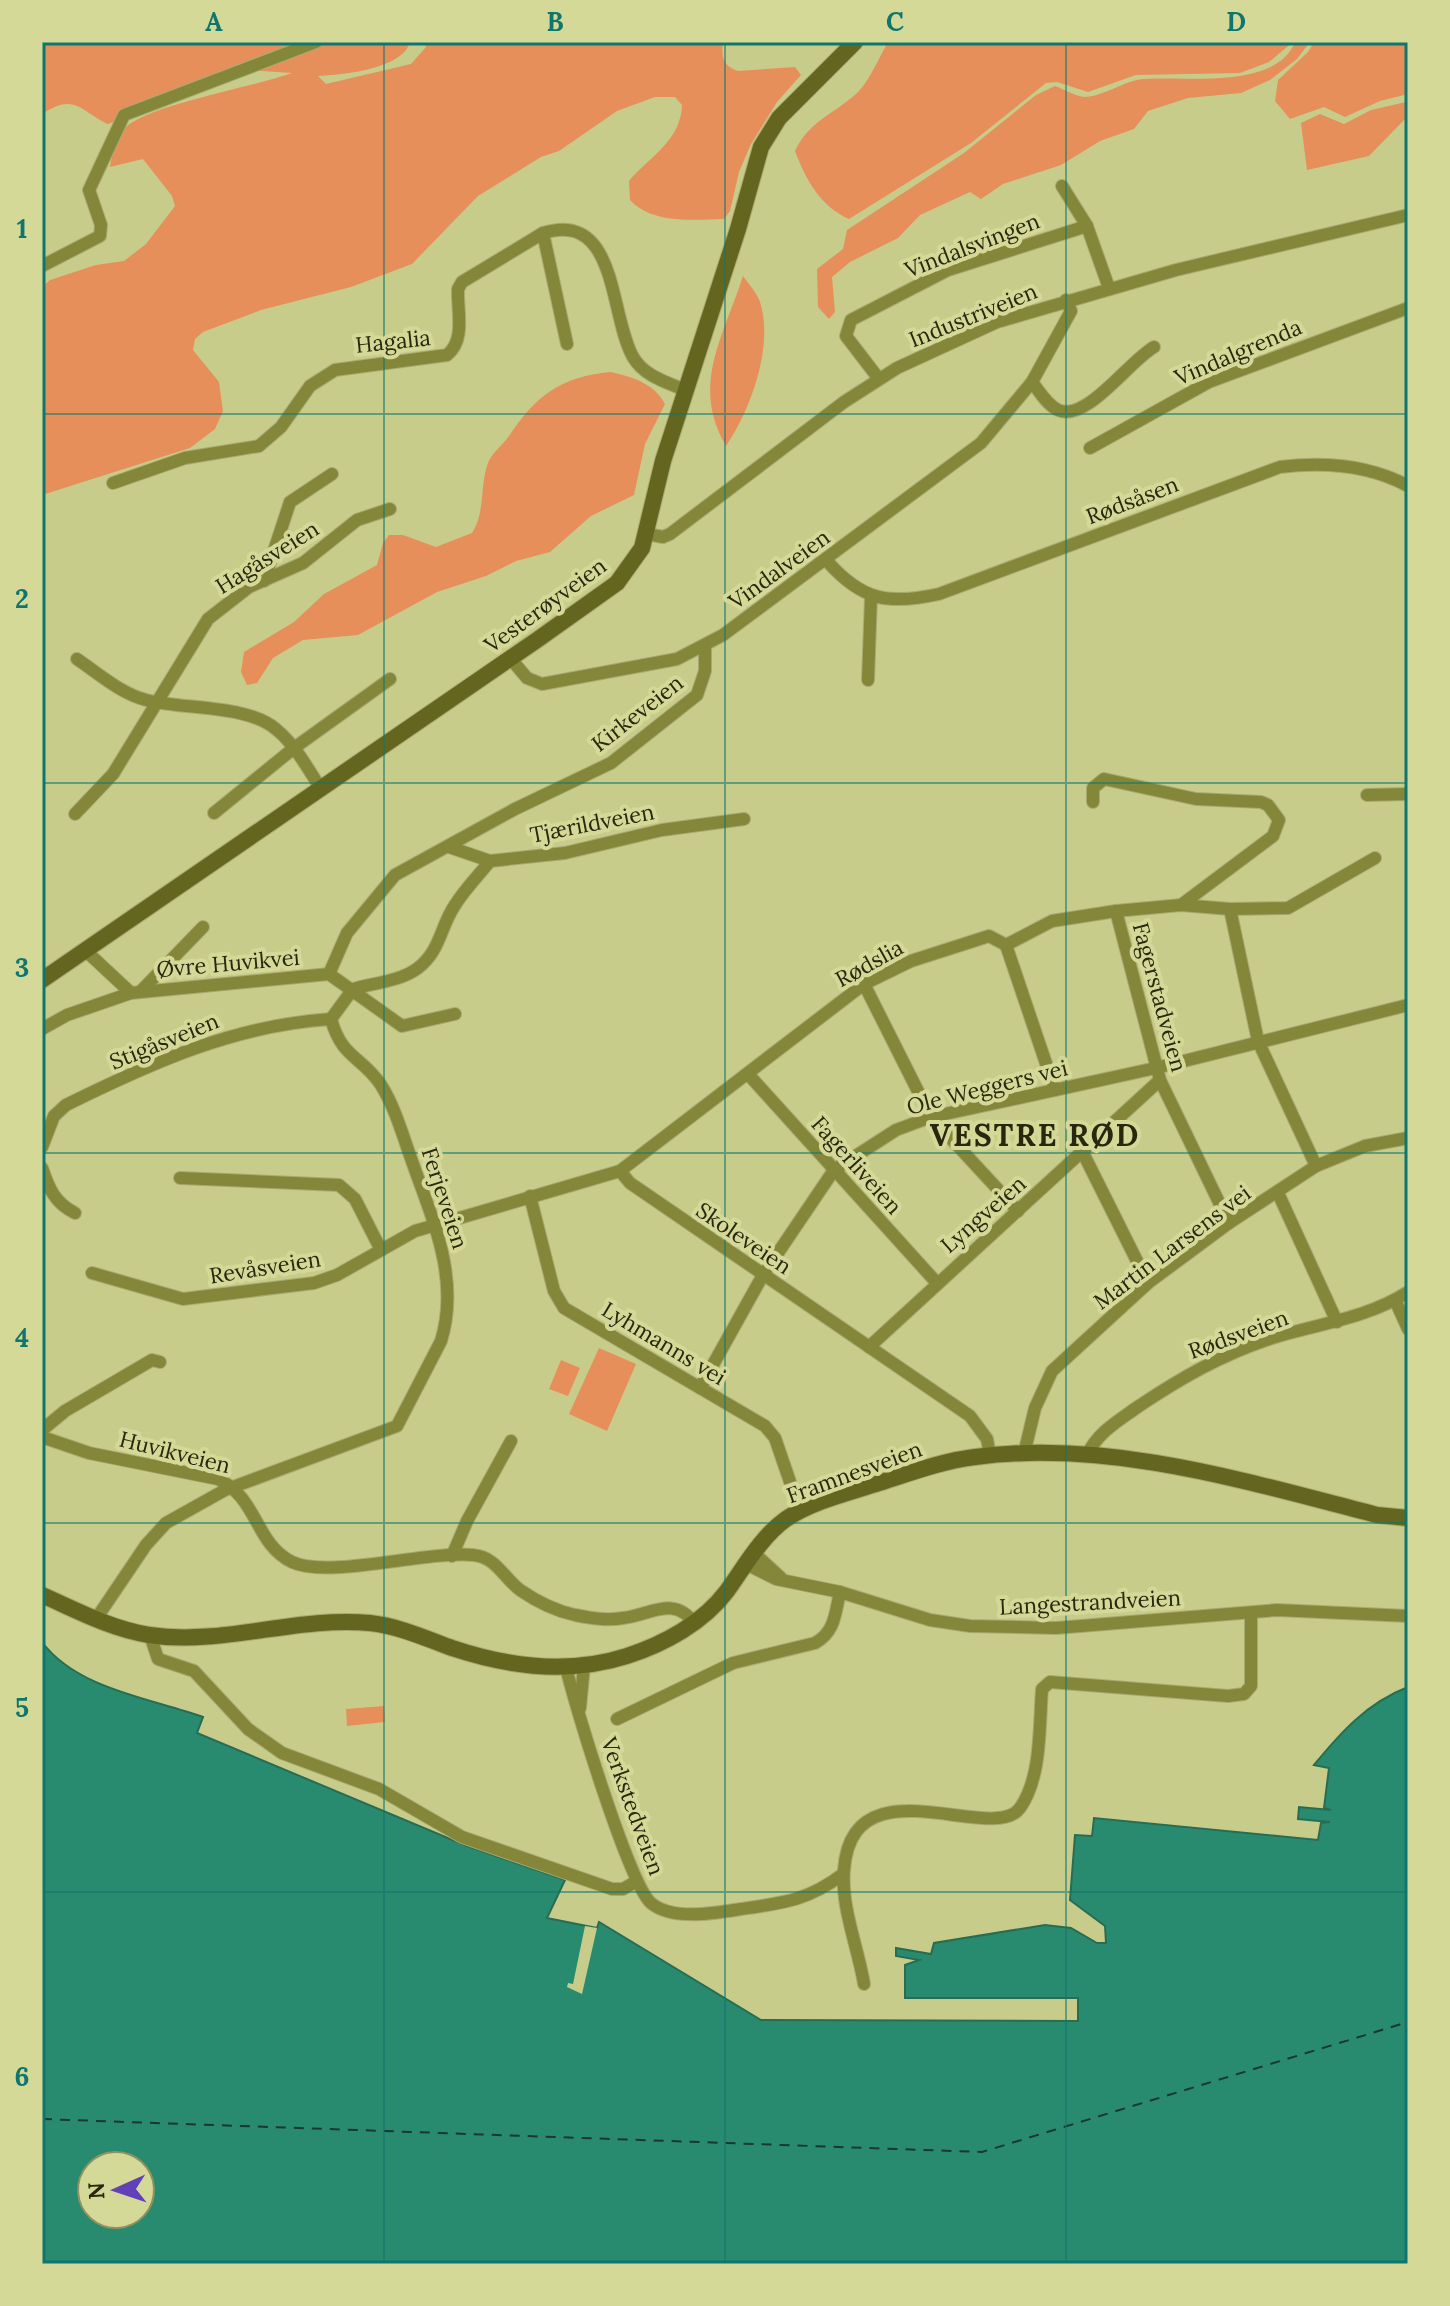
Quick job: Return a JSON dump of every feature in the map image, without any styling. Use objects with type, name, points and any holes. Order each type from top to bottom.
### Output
[{"type":"main road","name":"Vesterøyveien","points":[[42,980],[617,583],[634,562],[647,534],[657,479],[767,132],[855,42]]},
{"type":"main road","name":"Framnesveien","points":[[42,1595],[96,1619],[157,1636],[198,1637],[319,1624],[372,1624],[513,1665],[584,1666],[653,1647],[694,1623],[713,1608],[781,1523],[800,1511],[919,1470],[990,1455],[1087,1455],[1157,1464],[1377,1515],[1408,1518]]},
{"type":"street","points":[[42,266],[66,251],[92,244],[100,236],[101,225],[89,190],[124,115],[316,42]]},
{"type":"street","points":[[1062,186],[1087,226],[1109,288]]},
{"type":"street","name":"Industriveien","points":[[647,534],[663,537],[695,517],[844,402],[879,379],[997,322],[1109,288],[1408,215]]},
{"type":"street","name":"Vindalsvingen","points":[[879,379],[846,336],[851,320],[948,270],[1087,226]]},
{"type":"street","points":[[567,344],[543,233],[570,229],[589,239],[606,268],[634,359],[654,377],[685,390]]},
{"type":"street","name":"Hagalia","points":[[113,483],[185,458],[259,446],[281,427],[310,386],[335,370],[447,355],[456,348],[458,339],[458,289],[462,282],[543,233]]},
{"type":"street","name":"Vindalveien","points":[[510,658],[533,683],[542,684],[644,668],[677,659],[705,646],[827,561],[981,443],[1032,382],[1071,311],[1066,300]]},
{"type":"street","name":"Vindalgrenda","points":[[1090,448],[1209,382],[1408,308]]},
{"type":"street","points":[[1032,382],[1052,406],[1063,412],[1074,411],[1094,402],[1136,357],[1154,347]]},
{"type":"street","name":"Rødsåsen","points":[[871,597],[908,600],[939,594],[1280,467],[1324,465],[1362,469],[1388,475],[1408,486]]},
{"type":"street","points":[[264,581],[290,502],[332,474]]},
{"type":"street","name":"Hagåsveien","points":[[75,814],[113,774],[208,619],[264,581],[303,563],[357,520],[390,509]]},
{"type":"street","points":[[827,561],[856,589],[871,597],[868,680]]},
{"type":"street","name":"Kirkeveien","points":[[515,809],[611,763],[697,695],[705,671],[705,646]]},
{"type":"street","points":[[77,659],[120,689],[159,702],[258,718],[278,730],[294,748],[321,789]]},
{"type":"street","points":[[214,813],[294,748],[390,679]]},
{"type":"street","points":[[1093,802],[1093,788],[1104,779],[1196,799],[1261,802],[1274,811],[1279,820],[1273,836],[1181,905]]},
{"type":"street","points":[[1367,795],[1408,794]]},
{"type":"street","name":"Øvre Huvikvei","points":[[329,974],[347,933],[377,893],[410,864],[449,847],[515,809]]},
{"type":"street","name":"Tjærildveien","points":[[449,847],[490,861],[565,853],[662,830],[744,819]]},
{"type":"street","points":[[1055,1090],[1006,945],[1052,921],[1116,911],[1181,905],[1230,909],[1288,908],[1375,858]]},
{"type":"street","points":[[331,1019],[353,989],[401,976],[430,957],[440,944],[444,924],[456,903],[490,861]]},
{"type":"street","points":[[1230,909],[1258,1041],[1316,1166]]},
{"type":"street","name":"Fagerstadveien","points":[[1116,911],[1158,1074],[1229,1223]]},
{"type":"street","points":[[42,1029],[67,1015],[136,992],[203,927]]},
{"type":"street","name":"Rødslia","points":[[620,1171],[864,984],[911,961],[969,941],[989,936],[1006,945]]},
{"type":"street","points":[[86,951],[136,992]]},
{"type":"street","name":"Øvre Huvikvei","points":[[136,992],[329,974],[353,989]]},
{"type":"street","points":[[864,984],[931,1117],[1018,1211]]},
{"type":"street","points":[[353,989],[402,1026],[455,1014]]},
{"type":"street","name":"Ole Weggers vei","points":[[700,1388],[763,1275],[834,1170],[896,1130],[931,1117],[1055,1090],[1158,1074],[1258,1041],[1408,1005]]},
{"type":"street","name":"Stigåsveien","points":[[42,1147],[54,1116],[66,1105],[182,1052],[248,1029],[331,1019]]},
{"type":"street","name":"Ferjeveien","points":[[96,1619],[146,1545],[166,1523],[235,1487],[314,1455],[379,1436],[405,1418],[445,1326],[447,1277],[435,1224],[391,1101],[378,1080],[337,1041],[331,1019]]},
{"type":"street","name":"Fagerliveien","points":[[748,1074],[936,1282]]},
{"type":"street","name":"Lyngveien","points":[[869,1347],[936,1282],[1083,1153],[1158,1074]]},
{"type":"street","name":"Martin Larsens vei","points":[[1024,1454],[1035,1408],[1052,1371],[1148,1283],[1229,1223],[1316,1166],[1365,1146],[1408,1138]]},
{"type":"street","points":[[1083,1153],[1148,1283]]},
{"type":"street","points":[[42,1168],[53,1196],[62,1206],[75,1213]]},
{"type":"street","points":[[435,1224],[620,1171]]},
{"type":"street","name":"Skoleveien","points":[[620,1171],[630,1183],[970,1416],[987,1439],[990,1455]]},
{"type":"street","points":[[180,1178],[339,1185],[355,1199],[381,1250]]},
{"type":"street","points":[[1278,1193],[1337,1322]]},
{"type":"street","name":"Lyhmanns vei","points":[[530,1196],[554,1291],[564,1308],[770,1431],[800,1511]]},
{"type":"street","name":"Revåsveien","points":[[92,1273],[172,1298],[198,1298],[314,1283],[435,1224]]},
{"type":"street","name":"Rødsveien","points":[[1087,1455],[1095,1438],[1189,1372],[1269,1339],[1337,1322],[1408,1292]]},
{"type":"street","points":[[1395,1300],[1408,1329]]},
{"type":"street","points":[[42,1430],[117,1378],[152,1360],[160,1362]]},
{"type":"street","name":"Huvikveien","points":[[42,1437],[89,1453],[218,1479],[235,1487],[244,1496],[268,1542],[280,1555],[311,1569],[452,1556],[489,1559],[520,1590],[570,1614],[601,1620],[673,1607],[684,1611],[694,1623]]},
{"type":"street","points":[[452,1556],[467,1521],[511,1441]]},
{"type":"street","name":"Langestrandveien","points":[[750,1558],[776,1579],[840,1592],[944,1623],[1011,1629],[1277,1610],[1408,1616]]},
{"type":"street","points":[[617,1719],[733,1663],[815,1643],[825,1637],[833,1624],[840,1592]]},
{"type":"street","points":[[864,1984],[843,1874],[847,1851],[858,1833],[872,1820],[890,1812],[996,1817],[1013,1815],[1021,1807],[1034,1772],[1042,1689],[1050,1682],[1239,1697],[1249,1692],[1251,1613]]},
{"type":"street","points":[[157,1636],[158,1659],[194,1671],[248,1729],[282,1753],[379,1789],[462,1837],[490,1848],[612,1889],[623,1889],[637,1881]]},
{"type":"street","name":"Verkstedveien","points":[[580,1708],[584,1666]]},
{"type":"street","name":"Verkstedveien","points":[[566,1667],[637,1881],[651,1904],[676,1912],[699,1913],[804,1899],[843,1874]]},
{"type":"shaded area","points":[[42,42],[410,42],[396,59],[384,64],[356,72],[318,76],[326,84],[411,64],[426,47],[424,42],[723,42],[724,60],[733,69],[795,67],[801,75],[777,102],[751,144],[739,172],[730,211],[724,219],[661,217],[639,208],[630,200],[629,181],[670,139],[680,118],[682,105],[675,97],[655,97],[617,111],[559,151],[541,157],[478,196],[412,264],[351,287],[261,310],[203,332],[195,339],[193,350],[219,382],[223,411],[215,429],[190,448],[42,495],[42,287],[50,280],[96,265],[124,261],[146,244],[175,206],[172,196],[143,159],[110,167],[119,136],[126,127],[156,111],[292,73],[248,70],[218,86],[108,124],[70,104],[62,104],[42,114]]},
{"type":"shaded area","points":[[888,42],[1293,42],[1269,62],[1240,73],[1136,75],[1088,92],[1057,82],[1046,83],[971,143],[849,219],[830,207],[815,191],[795,151],[816,124],[859,91]]},
{"type":"shaded area","points":[[1295,42],[1310,42],[1297,59],[1270,80],[1241,93],[1188,98],[1148,111],[1134,129],[1100,141],[1061,165],[1003,184],[981,199],[970,192],[920,215],[898,238],[850,262],[832,277],[835,312],[829,319],[818,307],[817,269],[843,249],[847,230],[964,153],[1036,95],[1055,86],[1084,97],[1144,79],[1205,79],[1250,74],[1269,68],[1285,57]]},
{"type":"shaded area","points":[[1314,42],[1408,42],[1408,94],[1380,101],[1345,117],[1324,107],[1290,119],[1275,101],[1278,80],[1308,52]]},
{"type":"shaded area","points":[[1406,102],[1406,118],[1369,156],[1307,170],[1301,123],[1320,114],[1344,124],[1371,110]]},
{"type":"shaded area","points":[[743,276],[760,302],[764,338],[758,377],[744,414],[726,446],[716,424],[711,402],[711,381],[720,340]]},
{"type":"shaded area","points":[[611,372],[649,386],[665,404],[645,444],[634,495],[591,516],[550,552],[516,561],[486,576],[437,592],[358,635],[303,640],[273,658],[257,683],[247,685],[241,672],[244,652],[294,622],[324,594],[377,565],[383,543],[389,535],[403,535],[436,547],[472,533],[479,517],[489,462],[529,410],[539,399],[563,384],[577,378]]},
{"type":"shaded area","points":[[599,1348],[636,1364],[607,1431],[569,1414]]},
{"type":"shaded area","points":[[561,1360],[580,1368],[568,1396],[549,1389]]},
{"type":"shaded area","points":[[42,1642],[74,1671],[94,1681],[203,1717],[197,1733],[467,1846],[565,1880],[547,1918],[597,1928],[599,1922],[761,2020],[1078,2021],[1078,1998],[905,1998],[905,1965],[919,1960],[896,1956],[896,1948],[931,1954],[934,1943],[1045,1925],[1071,1928],[1097,1943],[1106,1943],[1105,1926],[1070,1900],[1075,1835],[1092,1836],[1094,1818],[1318,1840],[1321,1823],[1330,1822],[1298,1819],[1299,1807],[1331,1810],[1324,1808],[1329,1768],[1314,1765],[1367,1710],[1408,1687],[1408,2264],[42,2264]]},
{"type":"shaded area","points":[[384,1706],[385,1722],[347,1726],[346,1709]]},
{"type":"pier","points":[[585,1926],[597,1928],[582,1994],[567,1987],[568,1983],[573,1984]]},
{"type":"ferry route","points":[[42,2119],[982,2152],[1408,2022]]},
{"type":"district","name":"VESTRE RØD","points":[[1035,1135]]}]
